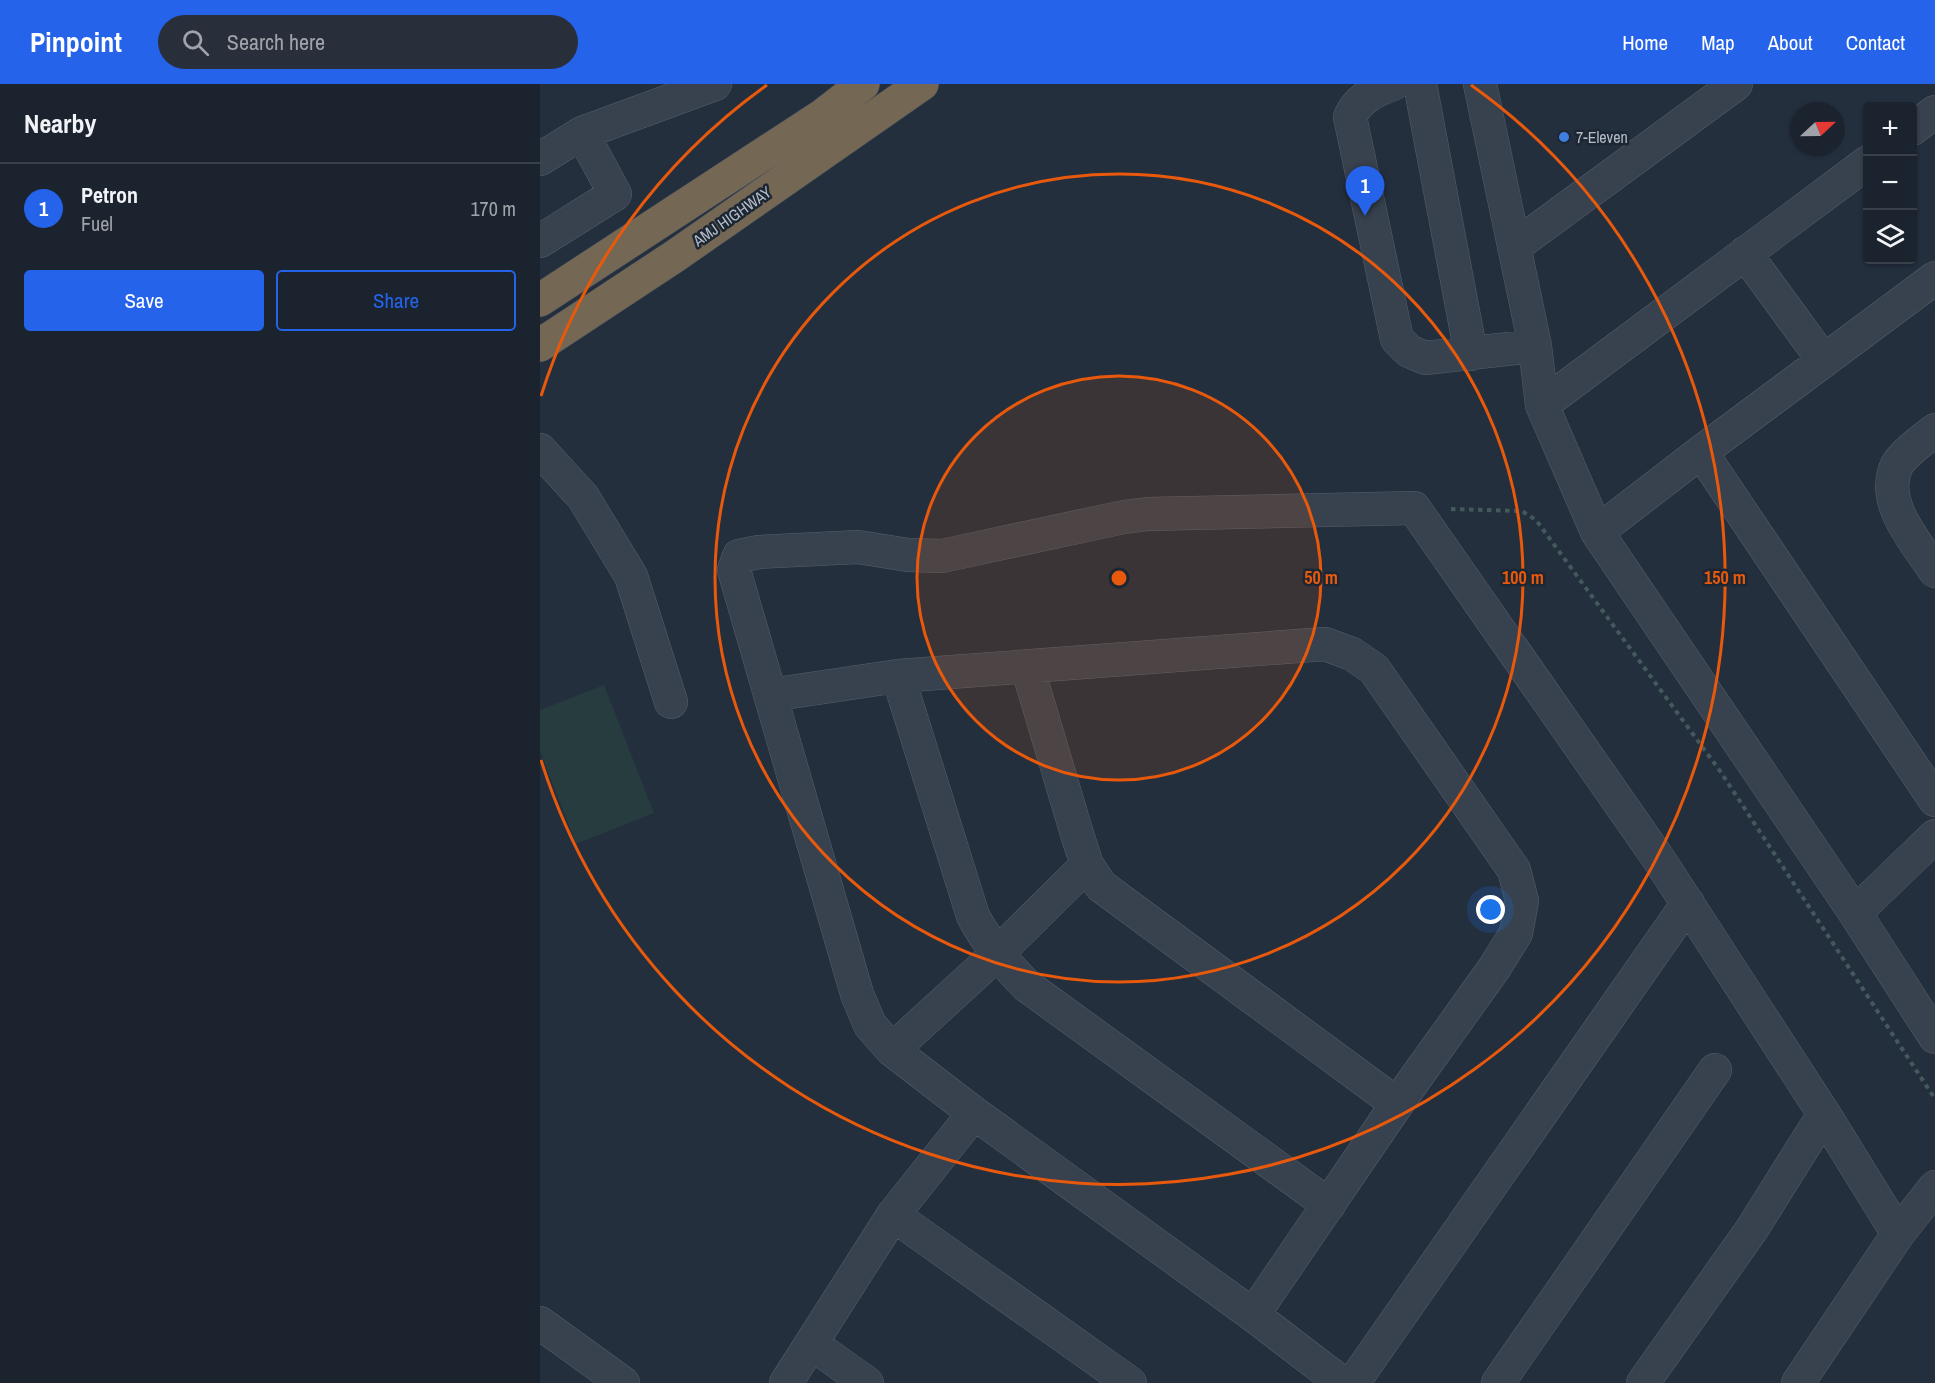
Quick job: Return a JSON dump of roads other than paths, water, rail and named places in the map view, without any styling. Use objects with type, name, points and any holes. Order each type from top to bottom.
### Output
[{"type":"highway","name":"AMJ HIGHWAY","points":[[540,300],[823,115],[863,84]]},
{"type":"highway","name":"AMJ HIGHWAY","points":[[540,345],[685,249],[922,84]]},
{"type":"street","points":[[540,159],[582,133],[716,84]]},
{"type":"street","points":[[1393,84],[1371,92],[1354,108],[1350,117],[1397,339],[1409,351],[1425,358],[1535,346]]},
{"type":"street","points":[[1420,84],[1471,354]]},
{"type":"street","points":[[1514,247],[1736,84]]},
{"type":"street","points":[[1486,87],[1514,247],[1535,346],[1542,405],[1597,532],[1855,913],[1927,1002],[1935,1037]]},
{"type":"street","points":[[1917,125],[1935,112]]},
{"type":"street","points":[[540,241],[615,194],[582,133]]},
{"type":"street","points":[[1542,405],[1863,166]]},
{"type":"street","points":[[1745,254],[1824,361]]},
{"type":"street","points":[[1597,532],[1935,278]]},
{"type":"street","points":[[1935,430],[1898,465],[1892,489],[1896,510],[1935,571]]},
{"type":"street","points":[[540,450],[583,497],[631,576],[671,702]]},
{"type":"street","points":[[1701,452],[1935,800]]},
{"type":"street","points":[[1342,1383],[1254,1315],[974,1113],[892,1050],[870,1025],[857,994],[734,570],[740,555],[759,552],[858,548],[908,555],[942,556],[1124,517],[1148,514],[1414,508],[1688,903],[1824,1114],[1898,1234]]},
{"type":"street","points":[[770,695],[897,676],[1325,644],[1352,654],[1374,669],[1514,870],[1522,901],[1516,933],[1495,967],[1397,1104],[1254,1315]]},
{"type":"street","points":[[1027,666],[1087,865],[1101,886],[1397,1104]]},
{"type":"street","points":[[897,676],[973,916],[997,954],[1028,986],[1329,1205]]},
{"type":"street","points":[[1855,913],[1935,836]]},
{"type":"street","points":[[892,1050],[997,954],[1087,865]]},
{"type":"street","points":[[1353,1383],[1688,903]]},
{"type":"street","points":[[1498,1383],[1715,1070]]},
{"type":"street","points":[[786,1383],[894,1215],[974,1113]]},
{"type":"street","points":[[1643,1383],[1752,1229],[1824,1114]]},
{"type":"street","points":[[1798,1383],[1898,1234],[1935,1187]]},
{"type":"street","points":[[894,1215],[1130,1383]]},
{"type":"street","points":[[540,1323],[623,1383]]},
{"type":"street","points":[[812,1344],[867,1383]]},
{"type":"place","name":"7-Eleven","points":[[1564,137]]},
{"type":"place","name":"Petron","points":[[1365,216]]}]
